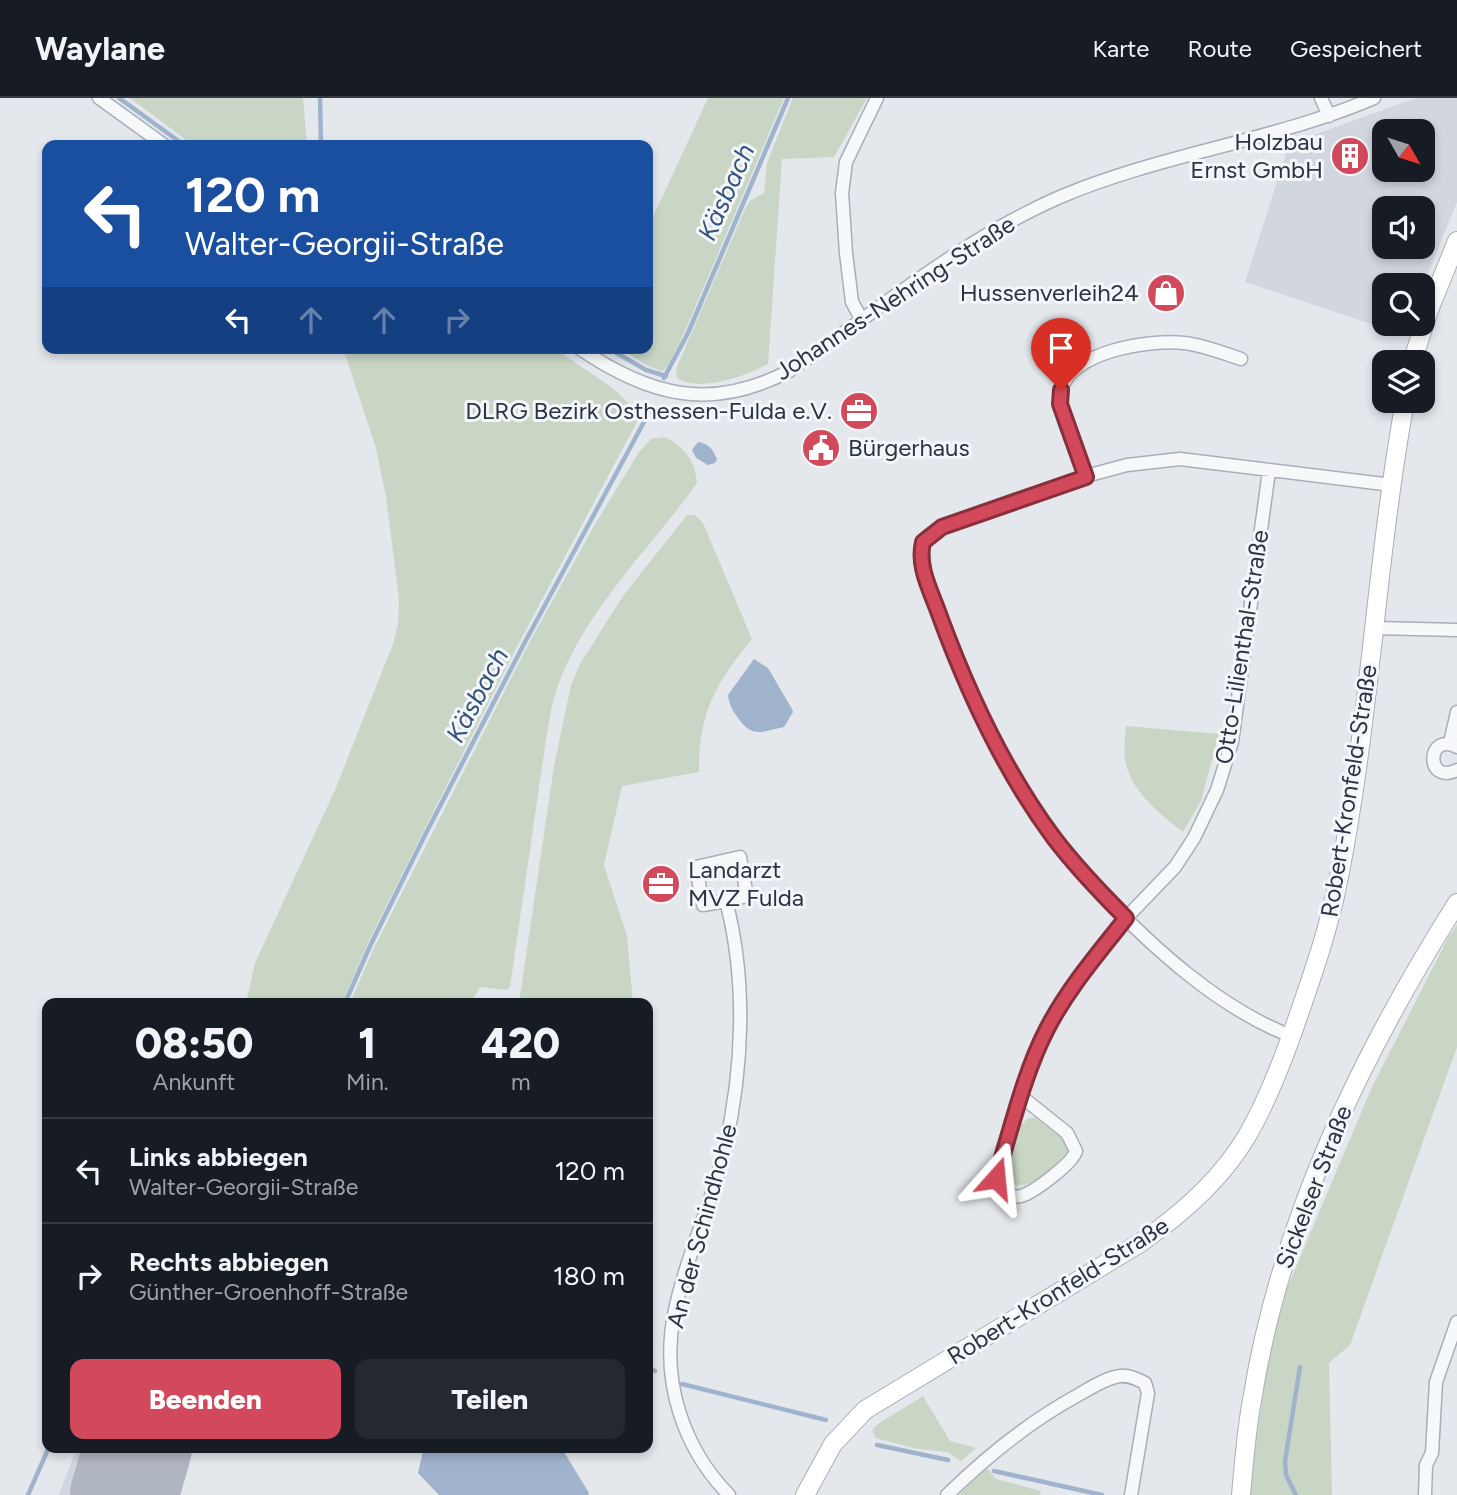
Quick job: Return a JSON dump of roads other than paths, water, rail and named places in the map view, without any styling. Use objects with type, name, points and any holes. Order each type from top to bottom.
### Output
[{"type":"street","points":[[99,98],[157,140]]},
{"type":"street","points":[[862,320],[852,302],[842,193],[846,162],[877,98]]},
{"type":"street","points":[[1321,98],[1329,116]]},
{"type":"street","name":"Johannes-Nehring-Straße","points":[[588,354],[620,374],[672,393],[722,395],[766,383],[789,372],[964,248],[1015,218],[1063,196],[1140,170],[1329,116],[1374,98]]},
{"type":"street","points":[[1416,350],[1457,241]]},
{"type":"street","points":[[1086,477],[1060,404],[1061,390],[1068,377],[1084,363],[1125,347],[1159,342],[1186,343],[1241,359]]},
{"type":"street","name":"Robert-Kronfeld-Straße","points":[[805,1495],[833,1444],[865,1410],[1175,1219],[1215,1180],[1247,1136],[1292,1036],[1338,883],[1374,628],[1394,456],[1403,413]]},
{"type":"street","points":[[1292,1036],[1268,1027],[1201,985],[1096,889],[1055,840],[1021,790],[995,743],[944,628],[921,564],[921,549],[928,537],[942,527],[1127,465],[1180,459],[1392,485]]},
{"type":"street","name":"Otto-Lilienthal-Straße","points":[[1022,1097],[1067,1133],[1076,1151],[1065,1168],[1020,1196],[1011,1195],[1000,1188],[996,1178],[1022,1097],[1036,1055],[1058,1009],[1070,989],[1126,918],[1175,867],[1194,838],[1217,790],[1231,742],[1269,471]]},
{"type":"street","points":[[1374,628],[1457,630]]},
{"type":"street","points":[[1457,712],[1454,745],[1437,748],[1433,762],[1443,773],[1457,770]]},
{"type":"street","points":[[740,857],[747,896],[726,901],[704,905],[696,867],[740,857]]},
{"type":"street","name":"An der Schindhohle","points":[[726,901],[740,984],[735,1087],[730,1126],[719,1173],[677,1301],[672,1326],[671,1366],[675,1398],[687,1435],[701,1462],[729,1495]]},
{"type":"street","name":"Sickelser Straße","points":[[1241,1495],[1252,1398],[1266,1329],[1307,1195],[1333,1130],[1373,1047],[1410,979],[1457,903]]},
{"type":"street","points":[[1425,1495],[1426,1465],[1432,1453],[1436,1382],[1457,1322]]},
{"type":"street","points":[[947,1495],[984,1460],[1043,1414],[1106,1380],[1120,1376],[1133,1377],[1145,1383],[1148,1393],[1131,1495]]},
{"type":"water","points":[[698,442],[712,449],[717,459],[715,463],[708,465],[696,458],[692,450]]},
{"type":"water","points":[[754,659],[768,668],[792,709],[793,712],[784,727],[762,732],[752,731],[742,723],[730,705],[728,695]]},
{"type":"water","points":[[423,1453],[565,1453],[589,1493],[439,1495],[418,1473]]},
{"type":"waterway","points":[[119,98],[177,140]]},
{"type":"waterway","points":[[320,98],[321,140]]},
{"type":"waterway","name":"Käsbach","points":[[664,378],[688,333],[788,98]]},
{"type":"waterway","points":[[618,354],[646,370],[666,376]]},
{"type":"waterway","name":"Käsbach","points":[[347,998],[425,835],[525,642],[651,409]]},
{"type":"waterway","points":[[1296,1495],[1286,1475],[1285,1461],[1300,1367]]},
{"type":"waterway","points":[[682,1384],[826,1420]]},
{"type":"waterway","points":[[877,1445],[948,1460]]},
{"type":"waterway","name":"Käsbach","points":[[28,1495],[46,1453]]},
{"type":"waterway","points":[[994,1471],[1102,1495]]},
{"type":"place","name":"Holzbau Ernst GmbH","points":[[1350,156]]},
{"type":"place","name":"Hussenverleih24","points":[[1166,293]]},
{"type":"place","name":"DLRG Bezirk Osthessen-Fulda e.V.","points":[[859,411]]},
{"type":"place","name":"Bürgerhaus","points":[[821,448]]},
{"type":"place","name":"Landarzt MVZ Fulda","points":[[661,884]]}]
